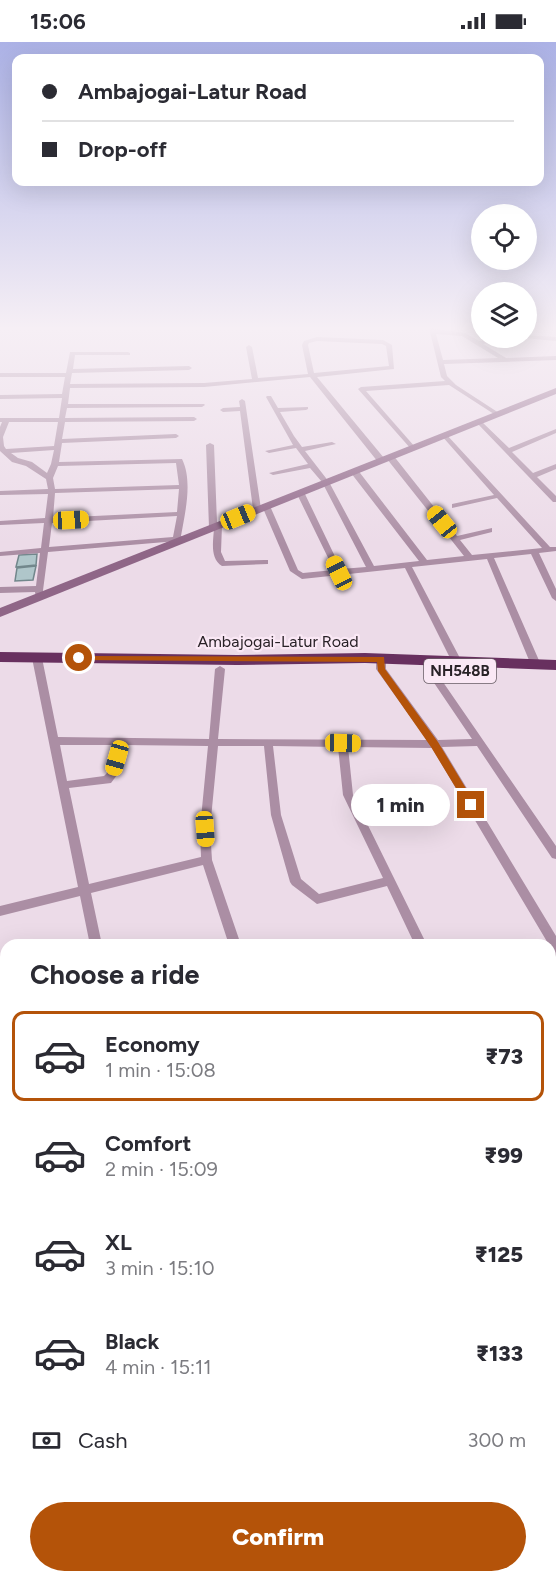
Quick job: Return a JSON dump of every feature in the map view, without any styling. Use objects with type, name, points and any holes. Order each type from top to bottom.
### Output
[{"type":"highway","name":"Ambajogai-Latur Road","points":[[0,657],[37,663],[381,664],[457,662],[556,666]]},
{"type":"highway","name":"NH548B","points":[[0,667],[37,663],[220,669],[381,664],[431,671],[556,672]]},
{"type":"main road","points":[[0,613],[40,592],[262,508],[533,400]]},
{"type":"street","points":[[0,590],[40,592],[52,491],[49,478],[55,464],[64,400]]},
{"type":"street","points":[[85,420],[103,400]]},
{"type":"street","points":[[271,400],[299,448],[325,483],[371,568]]},
{"type":"street","points":[[334,400],[470,558]]},
{"type":"street","points":[[371,400],[413,447]]},
{"type":"street","points":[[476,400],[497,414]]},
{"type":"street","points":[[63,406],[202,405]]},
{"type":"street","points":[[223,410],[243,405],[262,508],[294,571],[308,576],[552,550]]},
{"type":"street","points":[[148,419],[150,406]]},
{"type":"street","points":[[276,410],[306,408]]},
{"type":"street","points":[[49,478],[29,464],[13,458],[0,447],[3,420],[194,419]]},
{"type":"street","points":[[479,422],[556,500]]},
{"type":"street","points":[[508,452],[556,431]]},
{"type":"street","points":[[444,435],[498,496],[552,550]]},
{"type":"street","points":[[4,451],[57,444],[176,436]]},
{"type":"street","points":[[269,451],[332,444]]},
{"type":"street","points":[[210,445],[217,552],[222,564],[265,562]]},
{"type":"street","points":[[0,462],[13,458]]},
{"type":"street","points":[[0,554],[181,538],[181,463],[175,460],[55,464]]},
{"type":"street","points":[[273,472],[312,465]]},
{"type":"street","points":[[532,476],[556,466]]},
{"type":"street","points":[[354,471],[424,562]]},
{"type":"street","points":[[0,494],[182,487]]},
{"type":"street","points":[[300,492],[339,573]]},
{"type":"street","points":[[454,506],[498,496]]},
{"type":"street","points":[[0,523],[180,514]]},
{"type":"street","points":[[455,539],[489,530]]},
{"type":"street","points":[[534,551],[556,598]]},
{"type":"street","points":[[490,556],[536,665]]},
{"type":"street","points":[[407,564],[457,662]]},
{"type":"street","points":[[37,663],[95,939]]},
{"type":"street","points":[[381,664],[435,744],[551,939]]},
{"type":"street","points":[[220,669],[205,829],[207,860],[233,939]]},
{"type":"street","points":[[431,671],[556,855]]},
{"type":"street","points":[[54,741],[435,744],[480,742]]},
{"type":"street","points":[[63,785],[107,780],[112,775],[121,742]]},
{"type":"street","points":[[268,742],[276,815],[296,882],[317,899],[390,881]]},
{"type":"street","points":[[343,743],[348,795],[418,939]]},
{"type":"street","points":[[0,911],[207,860]]},
{"type":"building","points":[[37,554],[36,565],[16,567],[19,555]]},
{"type":"building","points":[[36,566],[33,580],[15,581],[17,568]]},
{"type":"route","points":[[79,658],[381,659],[381,669],[435,744],[471,805]]}]
